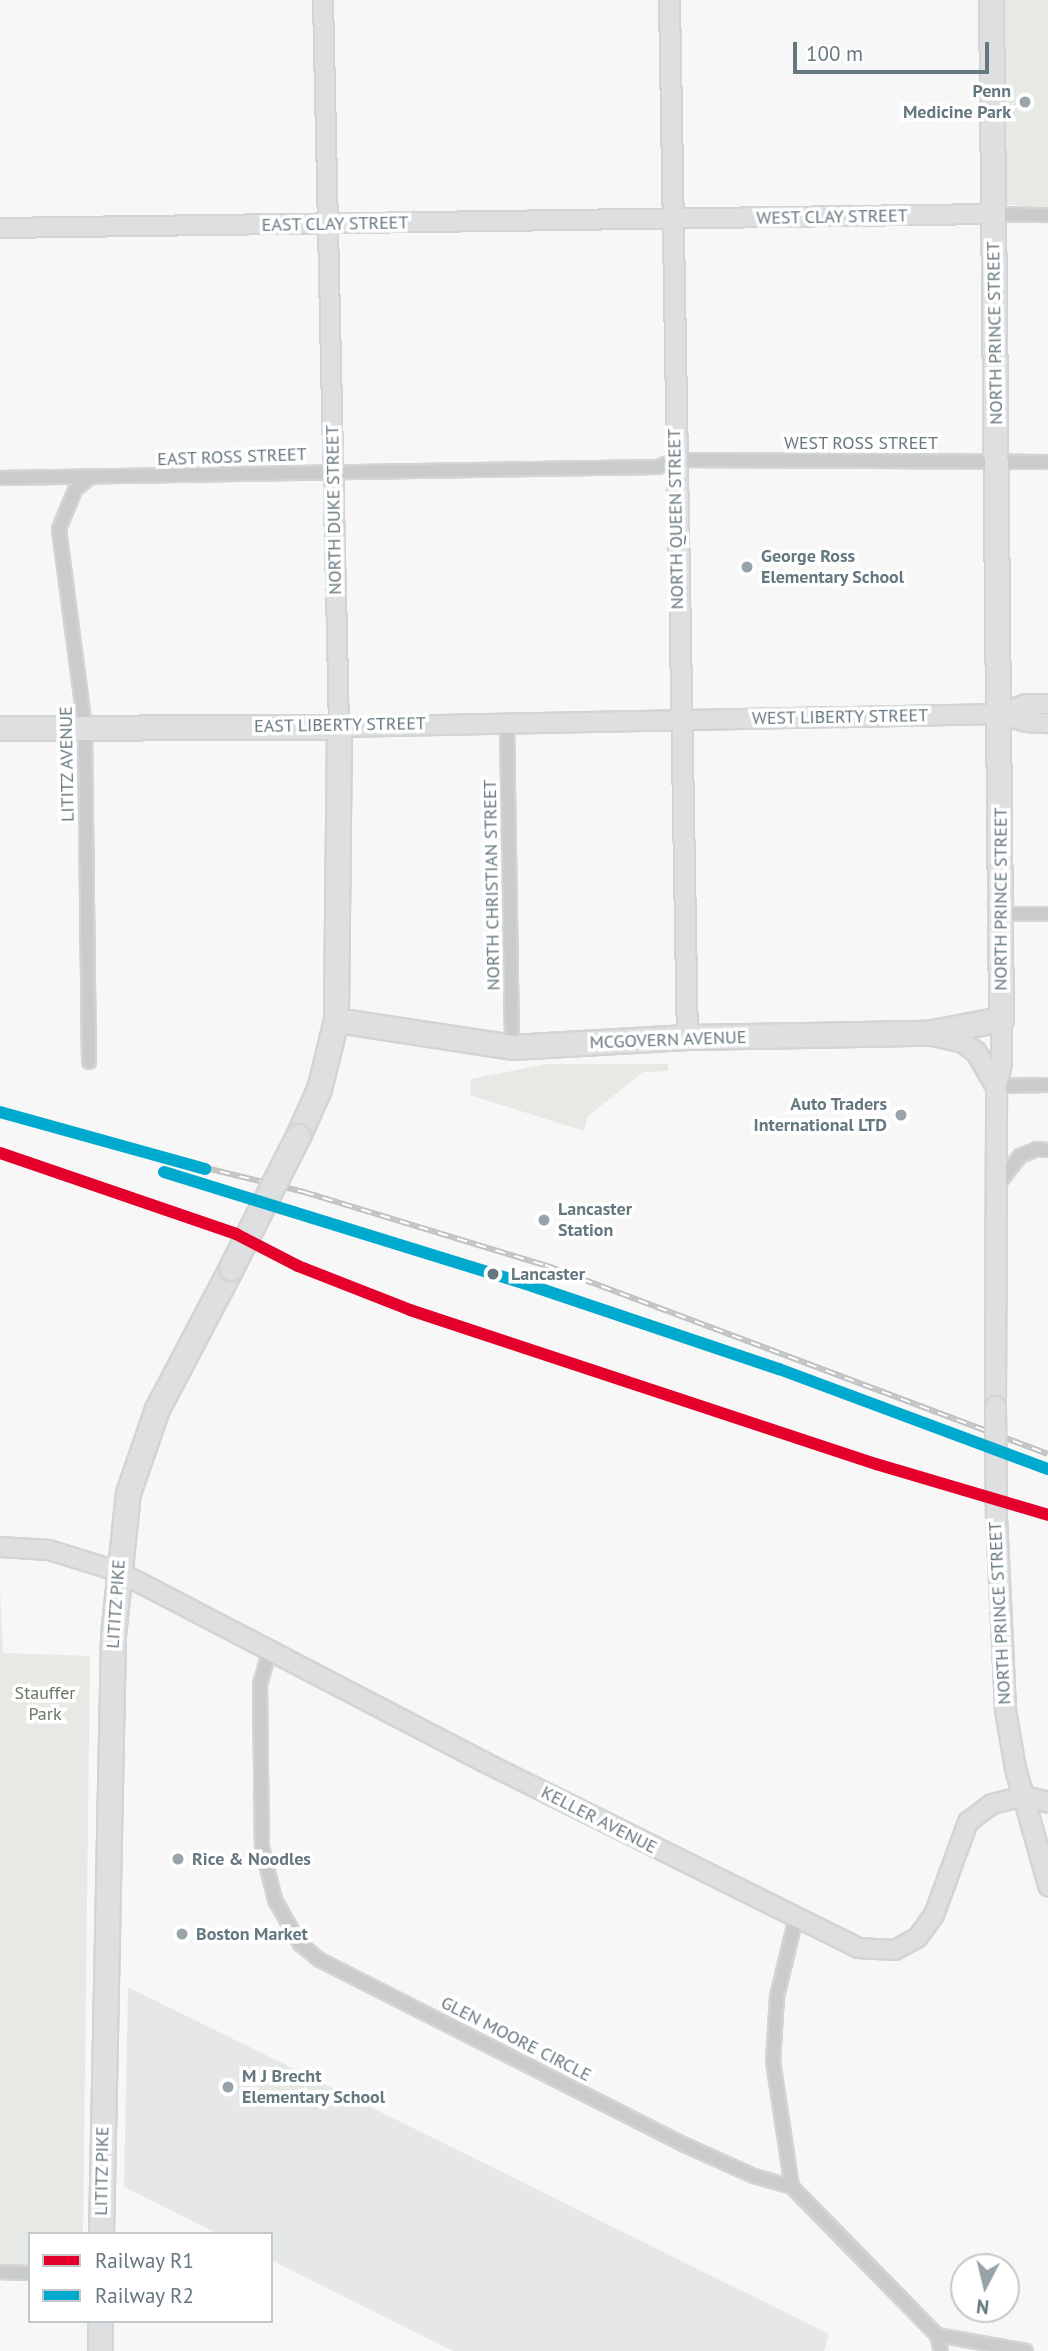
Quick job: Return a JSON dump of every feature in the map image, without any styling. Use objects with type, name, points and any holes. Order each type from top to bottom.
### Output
[{"type":"highway","name":"NORTH PRINCE STREET","points":[[991,0],[1001,1019]]},
{"type":"highway","name":"EAST LIBERTY STREET","points":[[0,728],[339,726]]},
{"type":"highway","name":"NORTH DUKE STREET","points":[[336,1020],[339,726]]},
{"type":"highway","name":"MCGOVERN AVENUE","points":[[336,1020],[512,1047],[687,1037],[927,1033],[1001,1019]]},
{"type":"highway","name":"LITITZ PIKE","points":[[101,2232],[117,1571],[128,1493],[158,1409],[298,1136],[319,1089],[336,1020]]},
{"type":"highway","points":[[100,2323],[100,2351]]},
{"type":"main road","name":"NORTH DUKE STREET","points":[[323,0],[339,726]]},
{"type":"main road","name":"NORTH QUEEN STREET","points":[[669,0],[670,220],[687,1037]]},
{"type":"main road","name":"WEST CLAY STREET","points":[[670,220],[994,214]]},
{"type":"main road","name":"EAST CLAY STREET","points":[[0,228],[670,220]]},
{"type":"main road","name":"WEST LIBERTY STREET","points":[[1000,714],[1026,704],[1048,704]]},
{"type":"main road","name":"WEST LIBERTY STREET","points":[[680,721],[1000,714],[1026,722],[1048,723]]},
{"type":"main road","name":"EAST LIBERTY STREET","points":[[339,726],[680,721]]},
{"type":"main road","name":"NORTH PRINCE STREET","points":[[1001,1019],[1001,1062],[996,1086],[995,1188],[999,1659],[1010,1745],[1048,1885]]},
{"type":"main road","points":[[927,1033],[963,1042],[976,1052],[996,1086]]},
{"type":"main road","name":"KELLER AVENUE","points":[[0,1547],[49,1550],[117,1571],[269,1653],[858,1948],[884,1952],[907,1945],[933,1915],[968,1822],[992,1804],[1023,1796]]},
{"type":"main road","points":[[1023,1796],[1048,1802]]},
{"type":"street","points":[[994,214],[1048,215]]},
{"type":"street","name":"WEST ROSS STREET","points":[[675,460],[1048,462]]},
{"type":"street","name":"EAST ROSS STREET","points":[[0,478],[658,467],[675,460]]},
{"type":"street","name":"LITITZ AVENUE","points":[[89,478],[75,490],[59,529],[85,727],[89,1062]]},
{"type":"street","name":"NORTH CHRISTIAN STREET","points":[[507,723],[512,1047]]},
{"type":"street","points":[[1002,914],[1048,914]]},
{"type":"street","points":[[996,1086],[1048,1085]]},
{"type":"street","points":[[995,1188],[1020,1156],[1037,1149],[1048,1150]]},
{"type":"street","name":"GLEN MOORE CIRCLE","points":[[269,1653],[260,1685],[262,1847],[275,1900],[300,1944],[320,1960],[685,2145],[754,2176],[792,2187],[937,2335]]},
{"type":"street","points":[[792,2187],[773,2062],[777,1997],[796,1918]]},
{"type":"street","points":[[0,2272],[28,2273]]},
{"type":"street","points":[[941,2351],[937,2335],[1026,2351]]},
{"type":"shaded area","name":"M J Brecht Elementary School","points":[[128,1987],[829,2334],[824,2351],[453,2351],[273,2261],[273,2232],[214,2232],[124,2187]]},
{"type":"green space","name":"Penn Medicine Park","points":[[1000,0],[1048,0],[1048,208],[1002,204]]},
{"type":"green space","points":[[547,1064],[668,1064],[668,1071],[643,1072],[588,1116],[584,1131],[470,1095],[471,1079]]},
{"type":"green space","name":"Stauffer Park","points":[[0,1589],[3,1653],[90,1656],[83,2232],[28,2232],[28,2274],[0,2272]]},
{"type":"railway","points":[[0,1112],[84,1138],[304,1192],[545,1265],[1048,1454]]},
{"type":"railway","points":[[0,1153],[236,1234],[298,1266],[410,1310],[876,1464],[1048,1515]]},
{"type":"rail line","name":"R2","points":[[0,1112],[205,1169]]},
{"type":"rail line","name":"R1","points":[[0,1153],[236,1234],[298,1266],[410,1310],[876,1464],[1048,1515]]},
{"type":"rail line","name":"R2","points":[[164,1172],[532,1286],[779,1369],[1048,1469]]},
{"type":"place","name":"Penn Medicine Park","points":[[1025,102]]},
{"type":"place","name":"George Ross Elementary School","points":[[747,567]]},
{"type":"place","name":"Auto Traders International LTD","points":[[901,1115]]},
{"type":"place","name":"Lancaster Station","points":[[544,1220]]},
{"type":"place","name":"Lancaster","points":[[493,1274]]},
{"type":"place","name":"Rice & Noodles","points":[[178,1859]]},
{"type":"place","name":"Boston Market","points":[[182,1934]]},
{"type":"place","name":"M J Brecht Elementary School","points":[[228,2087]]}]
